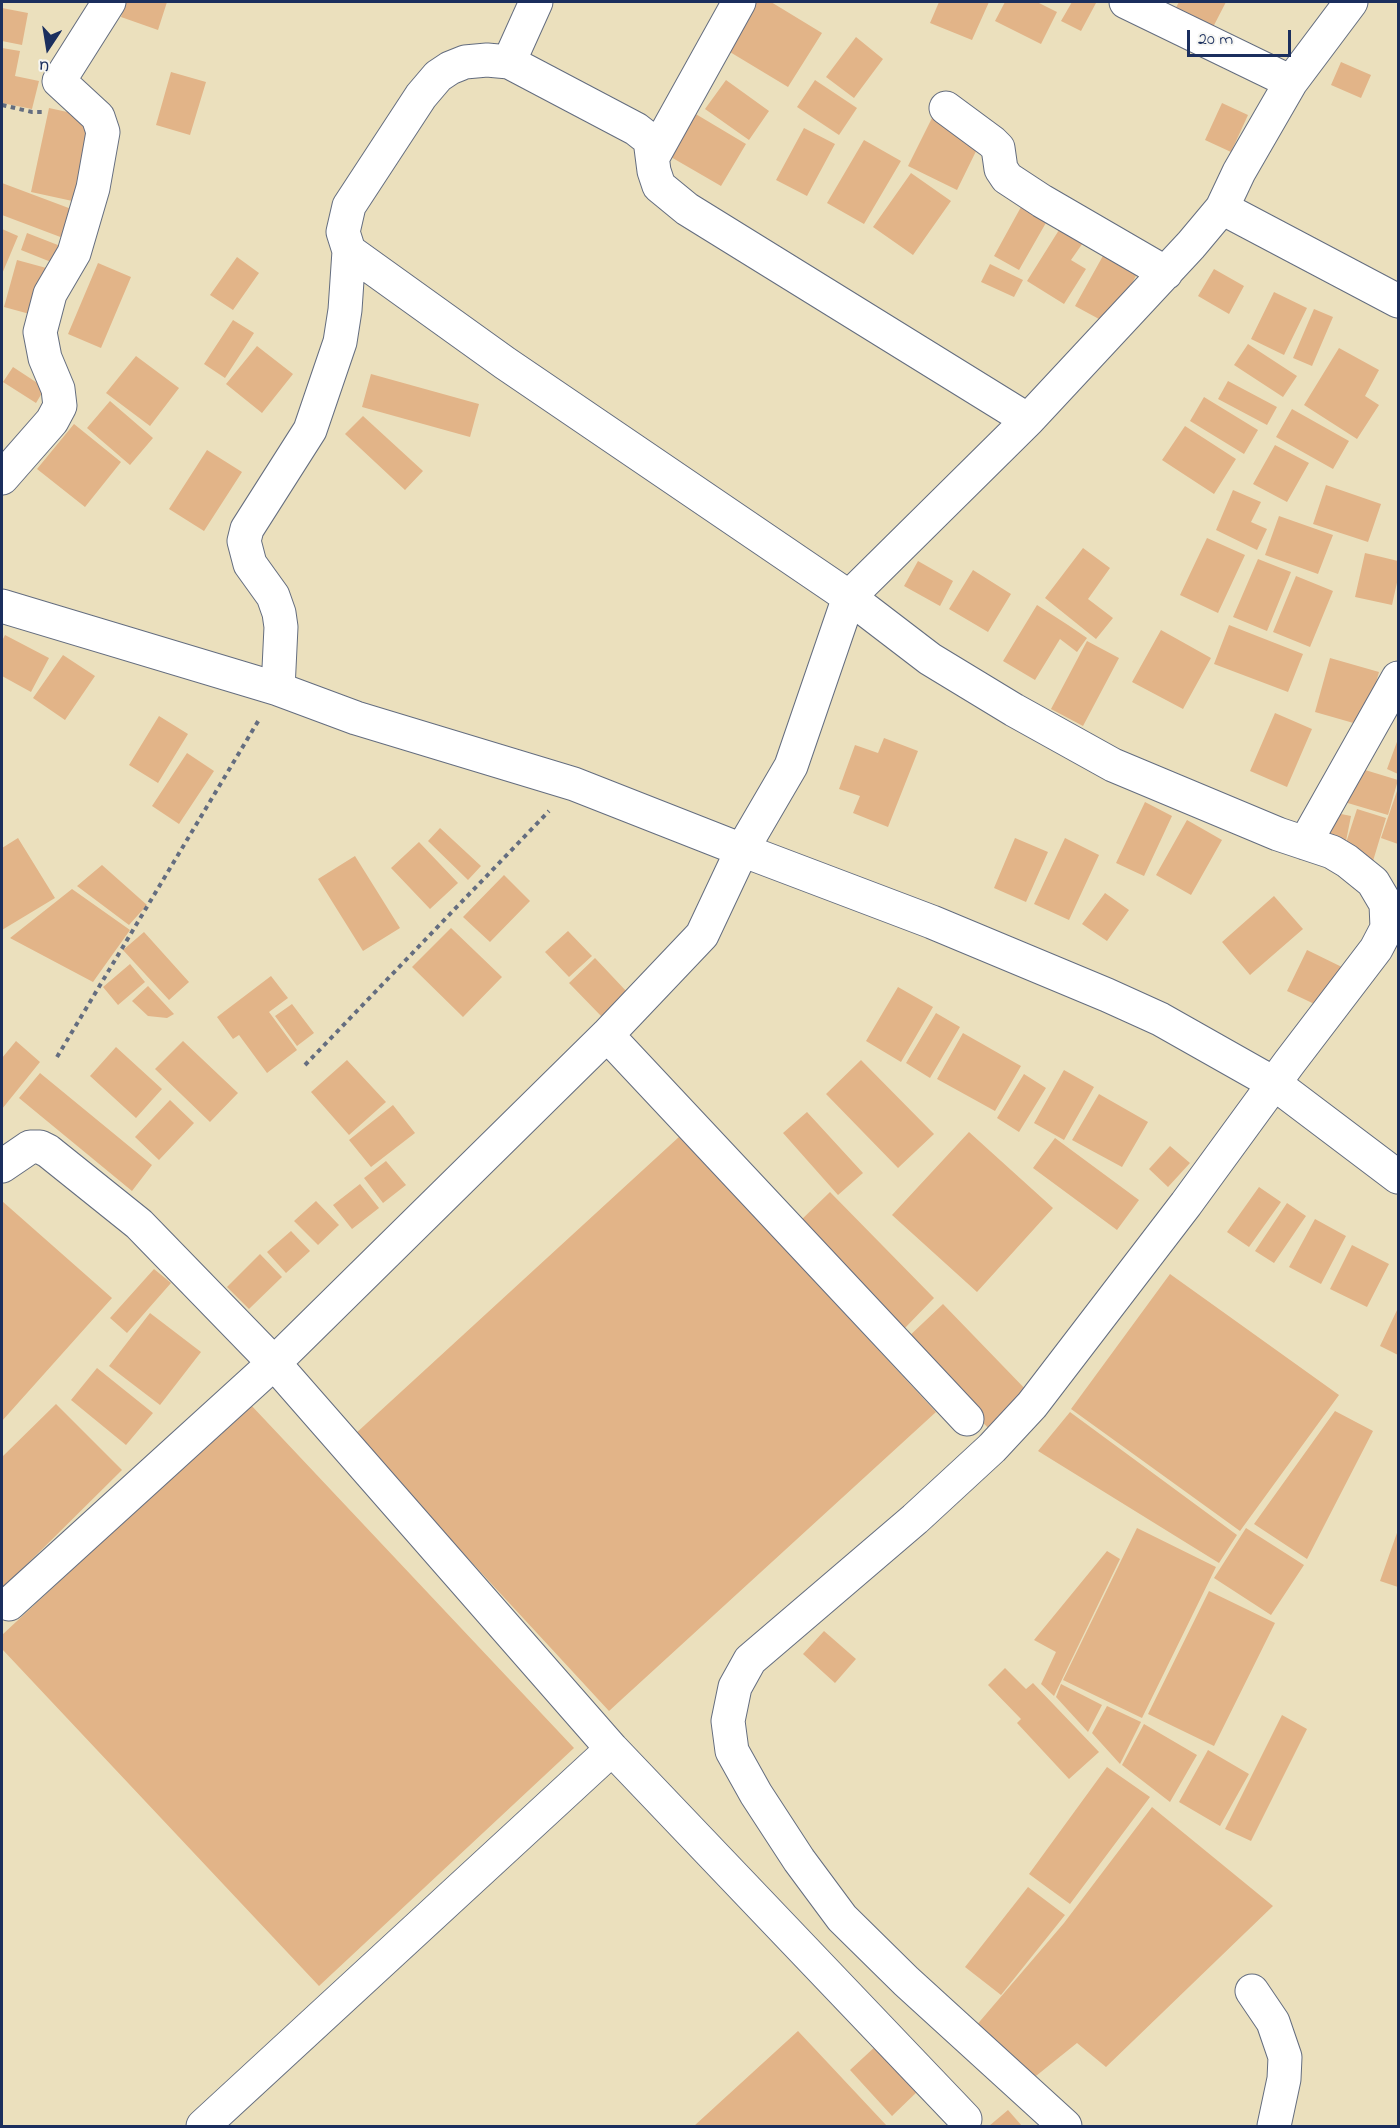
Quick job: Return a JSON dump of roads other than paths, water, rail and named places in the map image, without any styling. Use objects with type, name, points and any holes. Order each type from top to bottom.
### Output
[{"type":"street","points":[[2,478],[52,421],[60,406],[58,389],[45,358],[39,332],[50,294],[74,253],[93,188],[103,132],[98,117],[59,81],[109,2]]},
{"type":"street","points":[[509,62],[536,2]]},
{"type":"street","points":[[654,155],[739,2]]},
{"type":"street","points":[[1126,2],[1291,82]]},
{"type":"street","points":[[9,1604],[274,1363],[607,1035],[702,935],[742,850],[791,766],[849,597],[1028,420],[1166,273],[1222,208],[1239,172],[1291,82],[1351,2]]},
{"type":"street","points":[[278,689],[281,627],[279,613],[273,597],[250,564],[244,541],[248,530],[310,430],[340,342],[345,310],[349,251],[343,232],[349,206],[421,96],[438,76],[465,62],[487,60],[509,62],[636,129],[650,140],[654,155],[654,171],[659,186],[687,209],[1028,420]]},
{"type":"street","points":[[946,108],[998,148],[1001,170],[1007,178],[1166,273]]},
{"type":"street","points":[[1222,208],[1398,301]]},
{"type":"street","points":[[349,251],[505,363],[849,597],[930,659],[1014,710],[1113,765],[1278,834],[1332,852],[1373,882],[1392,892],[1387,928],[1376,949],[1172,1223],[1032,1405],[992,1448],[915,1519],[750,1660],[735,1687],[728,1720],[732,1751],[756,1794],[799,1860],[842,1918],[906,1981],[1065,2127]]},
{"type":"street","points":[[2,606],[278,689],[356,718],[574,784],[932,922],[1160,1019],[1275,1084],[1398,1177]]},
{"type":"street","points":[[1305,843],[1398,678]]},
{"type":"street","points":[[607,1035],[967,1419]]},
{"type":"street","points":[[2,1166],[30,1147],[40,1147],[139,1224],[274,1363],[612,1749],[965,2120]]},
{"type":"street","points":[[202,2127],[612,1749]]},
{"type":"street","points":[[1252,1991],[1273,2022],[1285,2057],[1284,2079],[1274,2127]]}]
